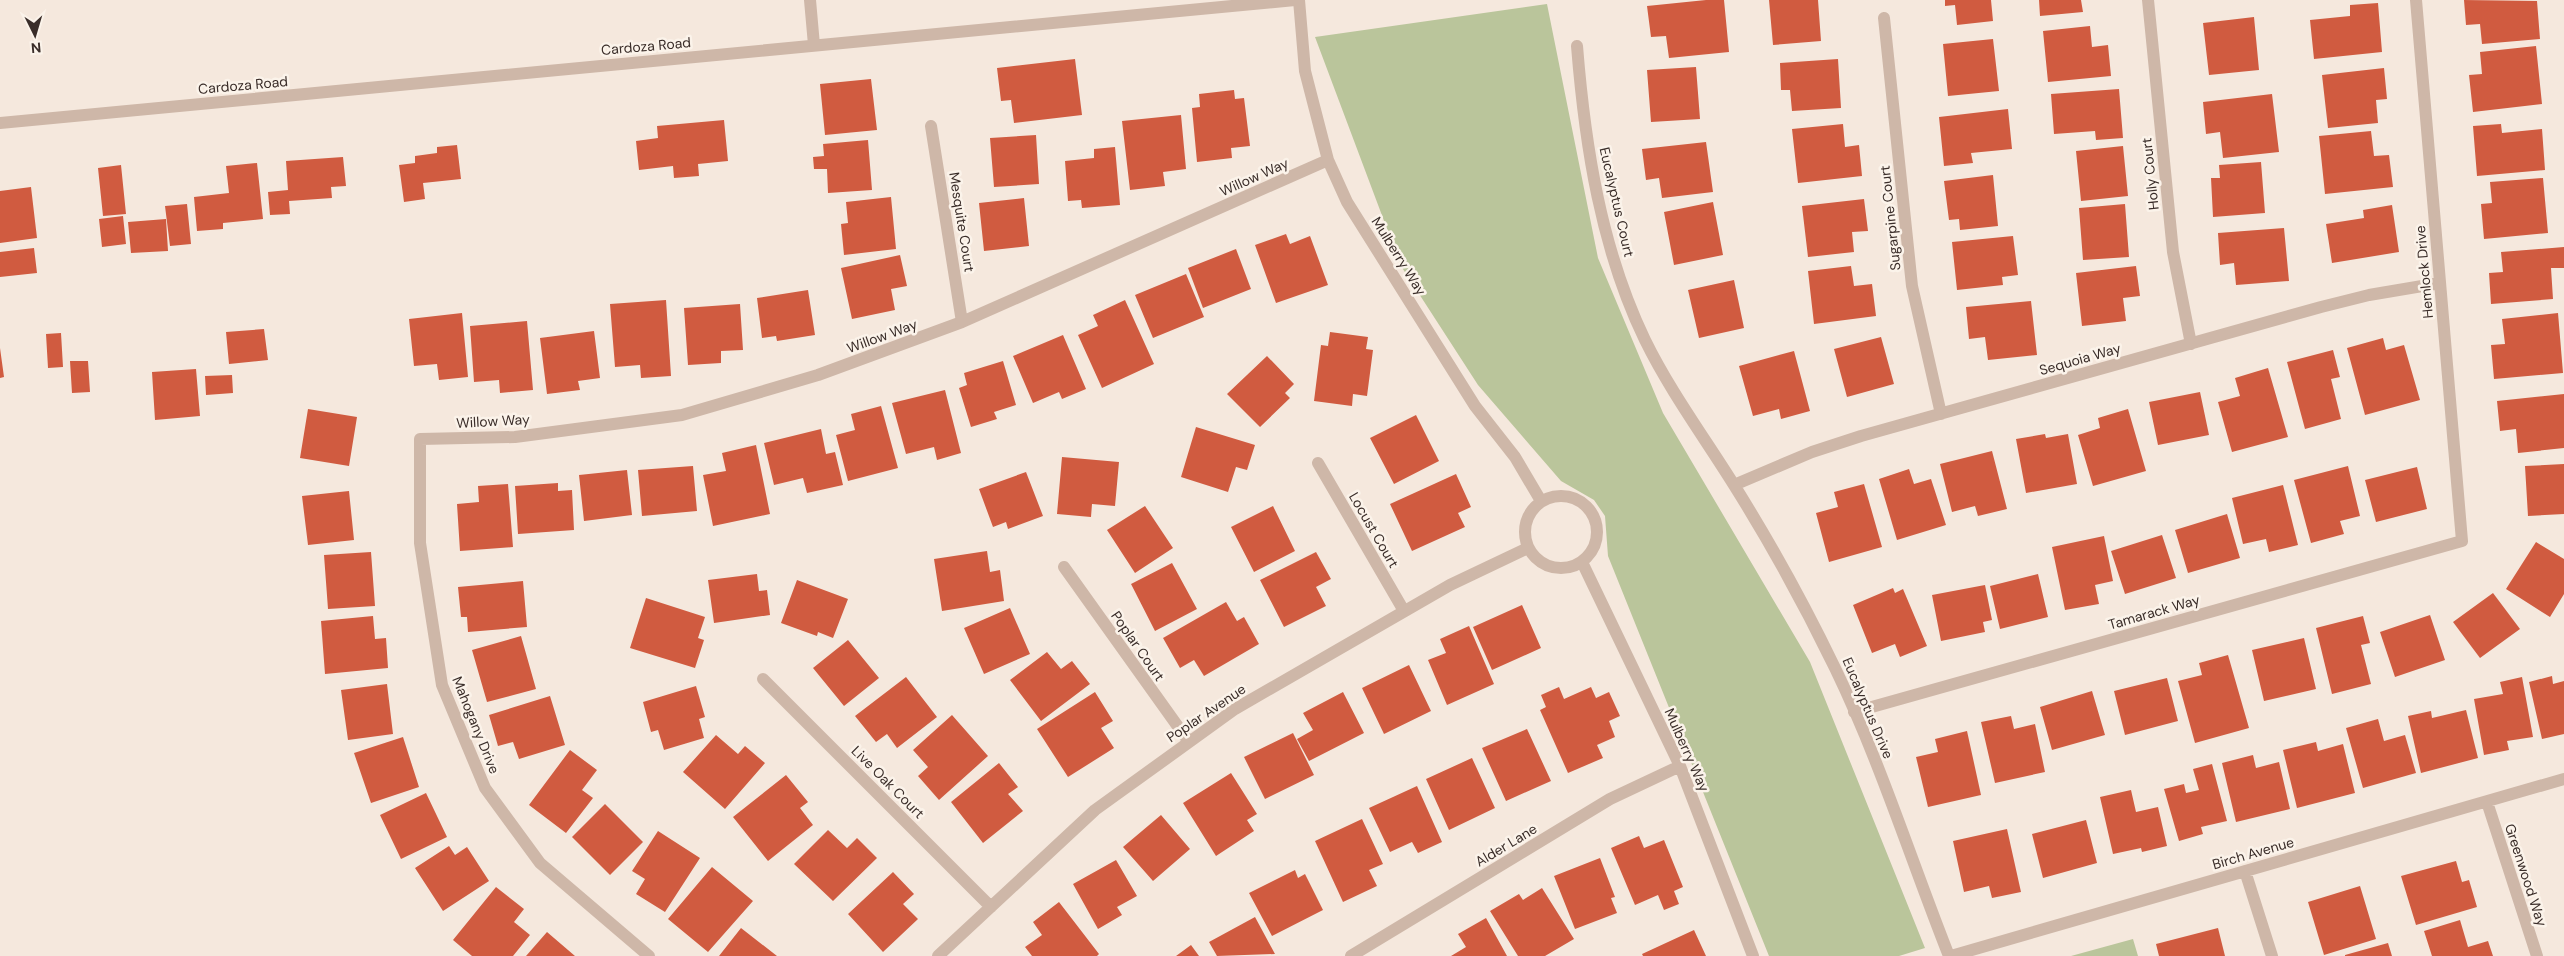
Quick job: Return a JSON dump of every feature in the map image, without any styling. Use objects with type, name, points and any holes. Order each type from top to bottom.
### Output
[{"type":"street","points":[[810,0],[814,45]]},
{"type":"street","name":"Cardoza Road","points":[[0,123],[1297,0]]},
{"type":"street","name":"Mulberry Way","points":[[1297,0],[1305,72],[1328,160],[1347,202],[1475,406],[1515,457],[1541,501]]},
{"type":"street","name":"Holly Court","points":[[2148,0],[2173,252],[2190,344]]},
{"type":"street","name":"Hemlock Drive","points":[[2416,0],[2462,541]]},
{"type":"street","name":"Sugarpine Court","points":[[1884,18],[1912,286],[1941,414]]},
{"type":"street","name":"Eucalyptus Court","points":[[1577,46],[1580,88],[1594,178],[1609,245],[1625,294],[1646,340],[1670,385],[1734,485]]},
{"type":"street","name":"Mesquite Court","points":[[931,126],[962,322]]},
{"type":"street","name":"Willow Way","points":[[420,439],[515,437],[682,415],[818,375],[962,322],[1328,160]]},
{"type":"street","name":"Sequoia Way","points":[[1734,485],[1812,452],[1941,414],[2340,302],[2440,283]]},
{"type":"street","name":"Mahogany Drive","points":[[420,439],[420,543],[442,685],[486,788],[540,863],[649,956]]},
{"type":"street","name":"Locust Court","points":[[1318,463],[1404,611]]},
{"type":"street","name":"Eucalyptus Drive","points":[[1734,485],[1762,530],[1836,669],[1897,814],[1950,956]]},
{"type":"street","points":[[1566,495],[1583,501],[1596,518],[1598,536],[1592,553],[1582,562],[1572,567],[1558,568],[1546,565],[1536,558],[1528,548],[1524,533],[1529,514],[1541,501],[1547,497],[1566,495]]},
{"type":"street","name":"Tamarack Way","points":[[1854,712],[2462,541]]},
{"type":"street","name":"Poplar Avenue","points":[[938,956],[1095,810],[1235,709],[1450,585],[1528,548]]},
{"type":"street","name":"Mulberry Way","points":[[1582,562],[1680,766],[1752,956]]},
{"type":"street","name":"Poplar Court","points":[[1064,567],[1188,742]]},
{"type":"street","name":"Live Oak Court","points":[[763,679],[991,906]]},
{"type":"street","name":"Alder Lane","points":[[1351,956],[1610,799],[1680,766]]},
{"type":"street","name":"Birch Avenue","points":[[1950,956],[2564,779]]},
{"type":"street","name":"Greenwood Way","points":[[2487,802],[2537,956]]},
{"type":"street","points":[[2245,871],[2272,956]]},
{"type":"green space","points":[[1547,4],[1598,258],[1663,413],[1810,662],[1925,948],[1899,956],[1769,956],[1608,556],[1605,516],[1594,500],[1561,481],[1478,385],[1401,266],[1315,37]]},
{"type":"green space","points":[[2133,939],[2138,956],[2071,956]]},
{"type":"building","points":[[1724,0],[1729,52],[1669,58],[1666,36],[1651,37],[1647,6]]},
{"type":"building","points":[[1769,0],[1818,0],[1821,41],[1773,45]]},
{"type":"building","points":[[1945,0],[1991,0],[1993,21],[1957,25],[1955,5],[1945,6]]},
{"type":"building","points":[[2039,0],[2081,0],[2083,12],[2040,16]]},
{"type":"building","points":[[2464,0],[2537,1],[2540,39],[2482,44],[2480,24],[2466,25]]},
{"type":"building","points":[[2378,3],[2382,52],[2314,59],[2310,20],[2350,16],[2350,5]]},
{"type":"building","points":[[2254,17],[2259,70],[2209,75],[2203,23]]},
{"type":"building","points":[[2090,26],[2092,47],[2108,45],[2111,76],[2048,82],[2043,31]]},
{"type":"building","points":[[1993,39],[1999,91],[1948,96],[1943,44]]},
{"type":"building","points":[[2536,46],[2542,104],[2473,112],[2469,75],[2482,74],[2480,52]]},
{"type":"building","points":[[1075,59],[1082,115],[1014,123],[1011,100],[1001,101],[997,68]]},
{"type":"building","points":[[1838,59],[1841,108],[1792,111],[1790,90],[1781,90],[1780,63]]},
{"type":"building","points":[[1696,67],[1700,119],[1651,122],[1647,70]]},
{"type":"building","points":[[2384,68],[2387,99],[2376,100],[2378,123],[2328,128],[2322,75]]},
{"type":"building","points":[[871,79],[877,130],[825,135],[820,84]]},
{"type":"building","points":[[2119,89],[2123,138],[2096,140],[2095,131],[2054,134],[2051,94]]},
{"type":"building","points":[[1234,90],[1235,99],[1244,98],[1250,146],[1231,148],[1232,158],[1197,162],[1192,108],[1200,107],[1199,94]]},
{"type":"building","points":[[2272,94],[2279,152],[2223,158],[2220,132],[2206,134],[2203,102]]},
{"type":"building","points":[[2008,109],[2012,149],[1971,153],[1973,163],[1944,166],[1939,117]]},
{"type":"building","points":[[1181,115],[1186,169],[1163,172],[1165,186],[1130,190],[1122,121]]},
{"type":"building","points":[[724,120],[728,161],[698,164],[699,176],[674,178],[673,166],[639,170],[636,141],[658,138],[657,126]]},
{"type":"building","points":[[1843,124],[1845,147],[1859,145],[1862,176],[1798,183],[1792,129]]},
{"type":"building","points":[[2501,124],[2502,133],[2542,129],[2545,170],[2477,176],[2473,126]]},
{"type":"building","points":[[2371,131],[2374,156],[2389,155],[2393,187],[2325,194],[2319,136]]},
{"type":"building","points":[[1036,135],[1039,184],[994,187],[990,138]]},
{"type":"building","points":[[868,140],[872,190],[828,193],[827,169],[814,169],[813,157],[824,156],[823,144]]},
{"type":"building","points":[[1706,142],[1713,192],[1662,198],[1659,178],[1646,180],[1642,149]]},
{"type":"building","points":[[457,145],[461,179],[423,183],[425,199],[404,202],[399,165],[415,163],[415,156],[437,153],[437,147]]},
{"type":"building","points":[[2123,146],[2128,196],[2081,201],[2076,151]]},
{"type":"building","points":[[1115,147],[1120,205],[1082,208],[1081,200],[1068,201],[1065,161],[1094,158],[1094,149]]},
{"type":"building","points":[[343,157],[346,186],[331,187],[332,198],[289,201],[290,214],[270,215],[268,192],[288,190],[286,161]]},
{"type":"building","points":[[2261,162],[2265,213],[2213,217],[2211,178],[2220,178],[2219,165]]},
{"type":"building","points":[[257,163],[263,219],[223,223],[223,229],[197,231],[194,197],[229,193],[226,166]]},
{"type":"building","points":[[121,165],[126,214],[103,216],[98,168]]},
{"type":"building","points":[[1993,175],[1998,226],[1960,230],[1959,219],[1949,220],[1944,181]]},
{"type":"building","points":[[2543,178],[2548,233],[2484,239],[2481,204],[2492,203],[2490,182]]},
{"type":"building","points":[[31,187],[37,238],[0,243],[0,191]]},
{"type":"building","points":[[891,197],[896,249],[844,255],[841,224],[848,223],[846,202]]},
{"type":"building","points":[[1024,198],[1029,246],[984,251],[979,203]]},
{"type":"building","points":[[1864,199],[1868,231],[1852,232],[1854,252],[1808,257],[1802,206]]},
{"type":"building","points":[[1713,202],[1723,255],[1674,265],[1664,212]]},
{"type":"building","points":[[187,204],[191,244],[170,246],[165,206]]},
{"type":"building","points":[[2125,204],[2129,257],[2083,260],[2079,208]]},
{"type":"building","points":[[2392,205],[2399,252],[2332,263],[2326,224],[2364,218],[2363,210]]},
{"type":"building","points":[[123,216],[126,244],[102,247],[99,219]]},
{"type":"building","points":[[166,219],[168,251],[131,253],[128,222]]},
{"type":"building","points":[[2284,228],[2289,281],[2236,285],[2234,263],[2220,265],[2218,233]]},
{"type":"building","points":[[1286,234],[1290,244],[1310,236],[1328,285],[1276,303],[1255,245]]},
{"type":"building","points":[[2013,236],[2018,275],[2002,277],[2003,285],[1957,290],[1952,242]]},
{"type":"building","points":[[2564,247],[2564,268],[2551,268],[2553,299],[2491,304],[2489,273],[2503,272],[2501,252]]},
{"type":"building","points":[[34,248],[37,273],[0,277],[0,252]]},
{"type":"building","points":[[1236,249],[1251,289],[1203,308],[1188,268]]},
{"type":"building","points":[[900,255],[907,286],[891,289],[895,310],[852,319],[841,268]]},
{"type":"building","points":[[1851,266],[1854,286],[1872,284],[1876,316],[1814,324],[1808,271]]},
{"type":"building","points":[[2136,266],[2140,296],[2123,298],[2126,321],[2082,326],[2076,273]]},
{"type":"building","points":[[1186,274],[1204,317],[1153,338],[1135,295]]},
{"type":"building","points":[[1734,280],[1744,328],[1699,338],[1688,290]]},
{"type":"building","points":[[808,290],[815,335],[777,341],[776,336],[762,338],[757,298]]},
{"type":"building","points":[[666,300],[671,376],[641,378],[640,365],[615,367],[610,304]]},
{"type":"building","points":[[1125,300],[1154,364],[1102,388],[1078,335],[1098,326],[1093,315]]},
{"type":"building","points":[[2031,301],[2037,355],[1988,360],[1985,337],[1969,339],[1966,307]]},
{"type":"building","points":[[740,304],[743,350],[721,351],[721,363],[688,365],[684,308]]},
{"type":"building","points":[[462,313],[468,377],[439,380],[437,364],[414,366],[409,319]]},
{"type":"building","points":[[2558,313],[2563,373],[2494,379],[2491,345],[2505,344],[2502,319]]},
{"type":"building","points":[[527,321],[533,390],[500,393],[499,380],[474,382],[470,326]]},
{"type":"building","points":[[264,329],[268,360],[229,364],[226,332]]},
{"type":"building","points":[[594,331],[600,378],[578,381],[580,390],[547,394],[540,338]]},
{"type":"building","points":[[1330,332],[1368,337],[1366,349],[1373,350],[1367,396],[1353,394],[1352,406],[1314,401],[1321,345],[1328,346]]},
{"type":"building","points":[[61,333],[63,367],[48,368],[46,334]]},
{"type":"building","points":[[1063,335],[1086,389],[1062,399],[1059,392],[1033,403],[1013,356]]},
{"type":"building","points":[[1881,337],[1894,384],[1847,397],[1834,349]]},
{"type":"building","points":[[2383,338],[2386,350],[2404,345],[2420,400],[2365,415],[2347,348]]},
{"type":"building","points":[[0,348],[4,377],[0,378]]},
{"type":"building","points":[[2333,350],[2340,377],[2331,379],[2341,419],[2305,429],[2287,362]]},
{"type":"building","points":[[1794,351],[1810,411],[1781,419],[1779,409],[1753,416],[1739,366]]},
{"type":"building","points":[[1267,356],[1294,384],[1285,393],[1290,398],[1260,427],[1227,394]]},
{"type":"building","points":[[70,361],[88,361],[90,392],[72,393]]},
{"type":"building","points":[[1003,361],[1016,405],[994,412],[997,419],[971,427],[959,388],[967,385],[964,373]]},
{"type":"building","points":[[2268,368],[2288,437],[2232,452],[2218,402],[2240,396],[2235,378]]},
{"type":"building","points":[[196,369],[200,416],[155,420],[152,372]]},
{"type":"building","points":[[232,375],[233,393],[206,395],[205,376]]},
{"type":"building","points":[[945,390],[961,453],[937,460],[934,447],[906,454],[892,403]]},
{"type":"building","points":[[2200,392],[2209,435],[2158,445],[2149,402]]},
{"type":"building","points":[[2564,394],[2564,448],[2518,453],[2516,429],[2500,431],[2497,401]]},
{"type":"building","points":[[881,406],[898,468],[848,481],[836,435],[855,430],[851,414]]},
{"type":"building","points":[[308,409],[357,417],[349,466],[300,458]]},
{"type":"building","points":[[2128,409],[2146,471],[2093,486],[2078,435],[2100,428],[2098,418]]},
{"type":"building","points":[[1416,415],[1439,461],[1394,484],[1370,438]]},
{"type":"building","points":[[1196,427],[1255,445],[1247,470],[1236,467],[1228,492],[1181,477]]},
{"type":"building","points":[[821,429],[826,454],[835,452],[843,485],[807,493],[803,478],[774,485],[764,443]]},
{"type":"building","points":[[2045,434],[2046,438],[2068,434],[2077,484],[2026,493],[2016,439]]},
{"type":"building","points":[[756,445],[770,514],[713,526],[703,475],[726,471],[722,453]]},
{"type":"building","points":[[1992,451],[2007,509],[1978,516],[1975,506],[1952,512],[1940,464]]},
{"type":"building","points":[[1062,457],[1119,462],[1115,506],[1092,504],[1091,517],[1057,514]]},
{"type":"building","points":[[2564,464],[2564,514],[2528,516],[2525,466]]},
{"type":"building","points":[[693,466],[697,511],[642,516],[638,470]]},
{"type":"building","points":[[2348,466],[2360,516],[2340,521],[2344,534],[2311,543],[2294,480]]},
{"type":"building","points":[[2417,467],[2427,509],[2376,522],[2365,480]]},
{"type":"building","points":[[1909,469],[1914,484],[1931,479],[1946,525],[1897,540],[1879,479]]},
{"type":"building","points":[[627,470],[632,515],[584,521],[579,475]]},
{"type":"building","points":[[1026,472],[1043,516],[1008,529],[1006,522],[993,527],[979,489]]},
{"type":"building","points":[[1456,474],[1471,507],[1458,513],[1465,527],[1412,551],[1390,504]]},
{"type":"building","points":[[558,483],[558,491],[572,490],[574,530],[518,534],[515,486]]},
{"type":"building","points":[[508,484],[513,547],[460,551],[457,504],[479,502],[478,486]]},
{"type":"building","points":[[1864,484],[1882,547],[1829,562],[1816,513],[1838,507],[1834,492]]},
{"type":"building","points":[[2283,485],[2298,545],[2269,552],[2266,539],[2243,544],[2232,498]]},
{"type":"building","points":[[349,491],[354,540],[308,545],[302,496]]},
{"type":"building","points":[[1145,506],[1173,548],[1135,573],[1107,530]]},
{"type":"building","points":[[1273,506],[1295,551],[1254,572],[1231,527]]},
{"type":"building","points":[[2227,514],[2240,558],[2188,573],[2175,530]]},
{"type":"building","points":[[2162,535],[2176,578],[2125,594],[2111,551]]},
{"type":"building","points":[[2104,536],[2113,581],[2095,585],[2099,604],[2065,610],[2052,547]]},
{"type":"building","points":[[2536,542],[2564,559],[2564,594],[2550,617],[2506,589]]},
{"type":"building","points":[[987,551],[990,572],[1000,570],[1004,601],[942,611],[934,559]]},
{"type":"building","points":[[371,552],[375,606],[328,609],[324,555]]},
{"type":"building","points":[[1316,552],[1331,579],[1316,587],[1326,606],[1284,627],[1260,580]]},
{"type":"building","points":[[1172,563],[1197,609],[1155,631],[1131,584]]},
{"type":"building","points":[[757,574],[759,591],[767,590],[770,615],[714,623],[708,580]]},
{"type":"building","points":[[2038,574],[2048,617],[2000,629],[1990,586]]},
{"type":"building","points":[[797,580],[848,599],[833,638],[818,632],[817,636],[781,623]]},
{"type":"building","points":[[523,581],[527,627],[468,632],[467,617],[461,617],[458,587]]},
{"type":"building","points":[[1985,585],[1992,620],[1983,622],[1985,632],[1941,641],[1932,595]]},
{"type":"building","points":[[1893,588],[1895,593],[1903,589],[1927,646],[1900,657],[1895,644],[1872,653],[1853,605]]},
{"type":"building","points":[[2493,593],[2520,629],[2480,658],[2453,622]]},
{"type":"building","points":[[646,598],[705,617],[698,638],[704,640],[695,668],[630,648]]},
{"type":"building","points":[[1226,602],[1237,621],[1244,617],[1259,644],[1204,676],[1194,660],[1180,668],[1163,638]]},
{"type":"building","points":[[1522,605],[1541,648],[1492,670],[1473,627]]},
{"type":"building","points":[[1010,608],[1030,654],[984,674],[964,628]]},
{"type":"building","points":[[2430,615],[2445,660],[2395,677],[2380,632]]},
{"type":"building","points":[[373,616],[375,639],[386,638],[388,668],[325,674],[321,621]]},
{"type":"building","points":[[2363,616],[2370,643],[2361,645],[2371,684],[2332,694],[2316,628]]},
{"type":"building","points":[[1469,626],[1494,684],[1447,705],[1428,660],[1446,653],[1440,639]]},
{"type":"building","points":[[521,636],[536,689],[487,702],[472,650]]},
{"type":"building","points":[[2304,638],[2316,689],[2264,701],[2252,650]]},
{"type":"building","points":[[848,640],[879,678],[844,706],[813,668]]},
{"type":"building","points":[[1047,652],[1061,669],[1072,661],[1090,684],[1041,721],[1010,680]]},
{"type":"building","points":[[2228,655],[2249,728],[2195,743],[2178,681],[2202,675],[2199,663]]},
{"type":"building","points":[[1409,665],[1431,711],[1384,734],[1362,688]]},
{"type":"building","points":[[2552,676],[2553,684],[2564,681],[2564,734],[2542,739],[2529,682]]},
{"type":"building","points":[[906,677],[937,717],[897,748],[887,734],[876,742],[855,716]]},
{"type":"building","points":[[2522,677],[2533,737],[2507,741],[2509,750],[2484,755],[2474,699],[2503,694],[2500,682]]},
{"type":"building","points":[[2167,678],[2178,721],[2125,735],[2114,691]]},
{"type":"building","points":[[387,684],[393,734],[348,740],[341,690]]},
{"type":"building","points":[[696,686],[705,717],[699,719],[704,738],[664,750],[658,730],[651,732],[643,702]]},
{"type":"building","points":[[1559,687],[1564,699],[1591,687],[1596,698],[1609,692],[1620,716],[1609,721],[1615,737],[1597,745],[1603,758],[1568,773],[1540,710],[1546,707],[1541,695]]},
{"type":"building","points":[[2092,691],[2105,735],[2052,750],[2040,707]]},
{"type":"building","points":[[1095,692],[1113,721],[1101,728],[1114,748],[1068,777],[1037,729]]},
{"type":"building","points":[[1343,692],[1364,733],[1309,761],[1297,739],[1313,730],[1303,713]]},
{"type":"building","points":[[550,696],[565,745],[519,759],[513,742],[498,746],[489,715]]},
{"type":"building","points":[[2466,710],[2478,758],[2421,773],[2408,716],[2431,711],[2432,718]]},
{"type":"building","points":[[952,715],[988,756],[939,800],[918,776],[928,767],[913,750]]},
{"type":"building","points":[[2011,716],[2014,729],[2035,724],[2045,772],[1995,783],[1981,722]]},
{"type":"building","points":[[2378,719],[2384,741],[2405,735],[2416,773],[2363,788],[2346,728]]},
{"type":"building","points":[[1527,729],[1551,781],[1506,801],[1482,748]]},
{"type":"building","points":[[1967,731],[1981,795],[1928,807],[1916,757],[1938,752],[1935,739]]},
{"type":"building","points":[[1293,733],[1314,775],[1265,799],[1244,757]]},
{"type":"building","points":[[716,735],[738,754],[745,746],[765,763],[725,809],[683,772]]},
{"type":"building","points":[[403,737],[419,787],[371,803],[354,753]]},
{"type":"building","points":[[2316,742],[2318,751],[2343,744],[2355,793],[2297,808],[2283,750]]},
{"type":"building","points":[[570,750],[597,770],[582,790],[593,798],[566,833],[529,805]]},
{"type":"building","points":[[2253,755],[2256,768],[2279,762],[2290,809],[2236,822],[2222,763]]},
{"type":"building","points":[[1472,758],[1495,808],[1449,830],[1426,779]]},
{"type":"building","points":[[999,763],[1018,787],[1008,794],[1023,811],[983,843],[951,802]]},
{"type":"building","points":[[2212,764],[2227,821],[2201,827],[2203,834],[2179,841],[2164,789],[2184,784],[2186,793],[2199,790],[2193,769]]},
{"type":"building","points":[[1231,773],[1257,814],[1247,820],[1254,831],[1216,856],[1183,803]]},
{"type":"building","points":[[786,775],[808,802],[800,808],[813,825],[768,861],[733,817]]},
{"type":"building","points":[[1417,786],[1442,842],[1418,853],[1412,842],[1390,852],[1369,808]]},
{"type":"building","points":[[2131,790],[2136,812],[2158,807],[2167,846],[2142,852],[2141,848],[2113,854],[2100,797]]},
{"type":"building","points":[[426,793],[447,837],[401,859],[380,815]]},
{"type":"building","points":[[605,804],[643,842],[610,875],[572,837]]},
{"type":"building","points":[[1161,815],[1190,849],[1153,881],[1123,847]]},
{"type":"building","points":[[1362,819],[1383,864],[1369,870],[1377,886],[1343,902],[1315,841]]},
{"type":"building","points":[[2086,820],[2097,863],[2043,878],[2032,834]]},
{"type":"building","points":[[2007,829],[2021,892],[1992,898],[1989,886],[1964,892],[1953,841]]},
{"type":"building","points":[[828,830],[847,848],[857,838],[877,858],[833,901],[794,864]]},
{"type":"building","points":[[658,831],[700,858],[665,912],[636,894],[645,879],[632,871]]},
{"type":"building","points":[[1639,836],[1644,848],[1664,840],[1683,887],[1674,891],[1679,904],[1664,910],[1658,895],[1635,905],[1611,848]]},
{"type":"building","points":[[449,846],[455,855],[467,847],[489,881],[443,911],[415,868]]},
{"type":"building","points":[[1600,858],[1615,897],[1611,898],[1617,913],[1575,929],[1554,876]]},
{"type":"building","points":[[1116,860],[1137,896],[1117,907],[1122,915],[1098,929],[1073,884]]},
{"type":"building","points":[[2456,861],[2462,882],[2469,880],[2477,907],[2416,925],[2401,876]]},
{"type":"building","points":[[712,867],[753,901],[708,952],[668,919]]},
{"type":"building","points":[[1295,870],[1298,878],[1305,874],[1323,910],[1272,936],[1249,893]]},
{"type":"building","points":[[893,872],[914,894],[903,904],[918,919],[883,952],[848,914]]},
{"type":"building","points":[[2360,886],[2376,939],[2324,955],[2308,902]]},
{"type":"building","points":[[496,887],[524,909],[514,922],[530,935],[513,956],[472,956],[453,940]]},
{"type":"building","points":[[1542,888],[1574,939],[1545,956],[1518,956],[1490,911],[1519,894],[1523,900]]},
{"type":"building","points":[[1059,902],[1099,954],[1097,956],[1032,956],[1025,947],[1042,935],[1033,922]]},
{"type":"building","points":[[1255,917],[1275,954],[1217,956],[1209,942]]},
{"type":"building","points":[[1486,918],[1507,956],[1451,956],[1466,947],[1458,934]]},
{"type":"building","points":[[2460,920],[2468,947],[2488,941],[2493,956],[2432,956],[2424,931]]},
{"type":"building","points":[[741,928],[777,956],[719,956]]},
{"type":"building","points":[[2218,928],[2225,956],[2159,956],[2156,944]]},
{"type":"building","points":[[1694,930],[1706,956],[1643,956],[1642,954]]},
{"type":"building","points":[[547,932],[575,956],[526,956]]},
{"type":"building","points":[[2388,943],[2392,956],[2345,956],[2345,955]]},
{"type":"building","points":[[1191,945],[1199,956],[1176,956]]}]
